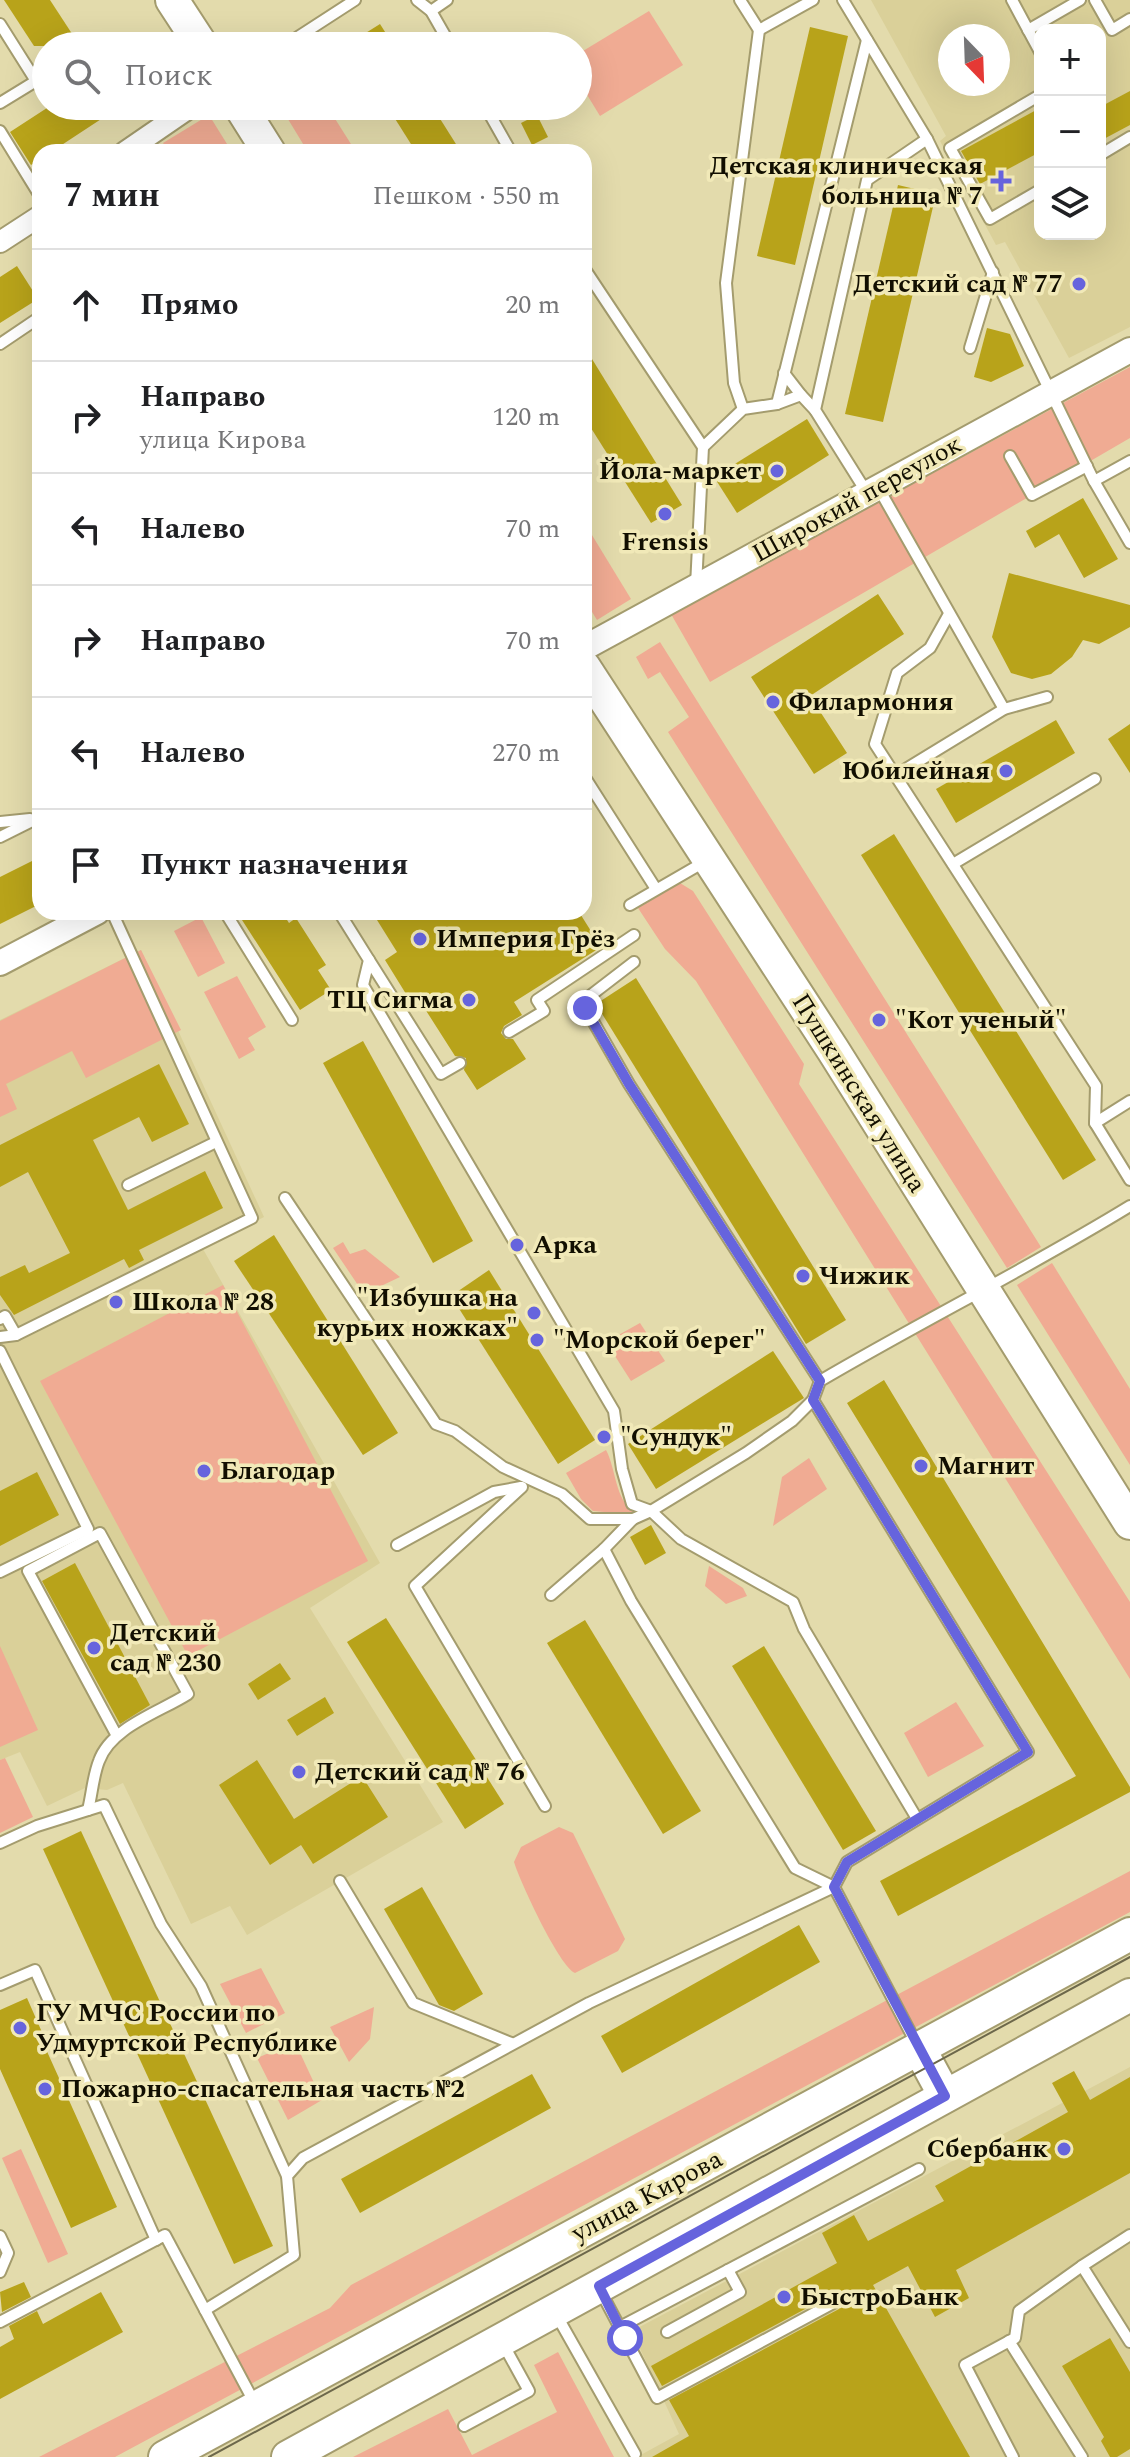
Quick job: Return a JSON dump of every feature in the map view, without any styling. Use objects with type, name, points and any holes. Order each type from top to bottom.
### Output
[{"type":"main road","points":[[172,0],[193,32]]},
{"type":"main road","points":[[249,120],[264,144]]},
{"type":"main road","name":"Пушкинская улица","points":[[592,679],[833,1050],[1130,1523]]},
{"type":"main road","name":"улица Кирова","points":[[165,2457],[1130,1934]]},
{"type":"main road","points":[[288,2457],[323,2443],[555,2310],[1130,1995]]},
{"type":"main road","points":[[919,2048],[945,2096]]},
{"type":"street","points":[[137,144],[172,120]]},
{"type":"street","points":[[0,242],[32,221]]},
{"type":"street","name":"Широкий переулок","points":[[592,644],[1130,350]]},
{"type":"street","points":[[0,963],[82,920]]},
{"type":"lane","points":[[306,32],[355,0]]},
{"type":"lane","points":[[417,0],[431,11],[443,32]]},
{"type":"lane","points":[[431,11],[447,0]]},
{"type":"lane","points":[[740,0],[759,30],[726,283],[734,383],[743,409]]},
{"type":"lane","points":[[759,30],[813,0]]},
{"type":"lane","points":[[843,0],[927,139],[1094,481],[1130,543]]},
{"type":"lane","points":[[1012,0],[1034,41]]},
{"type":"lane","points":[[1028,30],[1080,0]]},
{"type":"lane","points":[[1095,0],[1112,30],[1130,19]]},
{"type":"lane","points":[[0,24],[32,75]]},
{"type":"lane","points":[[777,404],[867,40]]},
{"type":"lane","points":[[0,103],[32,83]]},
{"type":"lane","points":[[990,219],[950,148],[1038,96]]},
{"type":"lane","points":[[493,120],[506,144]]},
{"type":"lane","points":[[0,131],[32,183]]},
{"type":"lane","points":[[1106,151],[1130,137]]},
{"type":"lane","points":[[815,410],[867,180],[927,139]]},
{"type":"lane","points":[[972,230],[1034,193]]},
{"type":"lane","points":[[970,348],[993,272]]},
{"type":"lane","points":[[592,280],[703,447],[696,586]]},
{"type":"lane","points":[[0,344],[32,322]]},
{"type":"lane","points":[[784,373],[815,410],[872,490],[1004,709]]},
{"type":"lane","points":[[703,447],[743,409],[777,404],[801,395]]},
{"type":"lane","points":[[1010,456],[1032,495],[1087,466]]},
{"type":"lane","points":[[1094,481],[1130,461]]},
{"type":"lane","points":[[949,614],[930,648],[897,673],[875,744],[1096,1086],[1095,1123],[1130,1180]]},
{"type":"lane","points":[[896,775],[1004,709],[1047,697]]},
{"type":"lane","points":[[953,864],[1095,779]]},
{"type":"lane","points":[[592,789],[656,889]]},
{"type":"lane","points":[[0,822],[32,819]]},
{"type":"lane","points":[[0,837],[32,822]]},
{"type":"lane","points":[[630,905],[708,860]]},
{"type":"lane","points":[[0,1337],[16,1335],[252,1218],[116,920]]},
{"type":"lane","points":[[230,920],[292,1020]]},
{"type":"lane","points":[[344,920],[441,1074],[460,1063]]},
{"type":"lane","points":[[509,1032],[544,1011],[537,1000],[634,935]]},
{"type":"lane","points":[[369,960],[363,985],[614,1411],[632,1504],[651,1511],[681,1539],[793,1602],[804,1629],[916,1817]]},
{"type":"lane","points":[[634,962],[582,1002],[629,1084],[820,1381]]},
{"type":"lane","points":[[1095,1123],[1130,1101]]},
{"type":"lane","points":[[128,1185],[216,1142]]},
{"type":"lane","points":[[285,1198],[436,1424],[455,1431],[503,1467],[562,1494],[590,1519],[633,1519]]},
{"type":"lane","points":[[551,1595],[633,1519],[746,1453],[792,1421],[813,1400],[820,1381],[1060,1249],[1130,1206]]},
{"type":"lane","points":[[2,1314],[16,1335]]},
{"type":"lane","points":[[0,1351],[88,1529],[0,1572]]},
{"type":"lane","points":[[287,2176],[303,2158],[511,2043],[834,1887],[847,1862],[916,1817],[1028,1752],[813,1400]]},
{"type":"lane","points":[[397,1545],[494,1492],[538,1484]]},
{"type":"lane","points":[[522,1487],[415,1586],[545,1806]]},
{"type":"lane","points":[[88,1810],[99,1759],[117,1736],[188,1694],[100,1533],[28,1571],[117,1736]]},
{"type":"lane","points":[[604,1549],[631,1601],[795,1868],[834,1887],[919,2048]]},
{"type":"lane","points":[[0,1843],[37,1826],[104,1805],[161,1924],[201,1986],[287,2176],[294,2255],[205,2310]]},
{"type":"lane","points":[[340,1881],[413,2003],[511,2043]]},
{"type":"lane","points":[[0,1985],[35,1970],[156,2240]]},
{"type":"lane","points":[[620,2327],[919,2169]]},
{"type":"lane","points":[[0,2322],[165,2235],[257,2407]]},
{"type":"lane","points":[[1013,2457],[965,2365],[1015,2338],[1019,2311],[1130,2235]]},
{"type":"lane","points":[[0,2236],[8,2253],[0,2272]]},
{"type":"lane","points":[[1082,2266],[1130,2342]]},
{"type":"lane","points":[[667,2332],[740,2292],[728,2270]]},
{"type":"lane","points":[[599,2286],[657,2398],[835,2302]]},
{"type":"lane","points":[[555,2310],[635,2454]]},
{"type":"lane","points":[[464,2426],[529,2391],[501,2340]]},
{"type":"lane","points":[[1009,2341],[1082,2457]]},
{"type":"shaded area","points":[[871,0],[1130,0],[1130,327],[1069,358],[1005,242],[996,245],[940,141],[946,136]]},
{"type":"shaded area","points":[[649,11],[683,65],[600,116],[592,103],[592,46]]},
{"type":"shaded area","points":[[201,120],[212,120],[227,144],[164,144]]},
{"type":"shaded area","points":[[289,120],[336,120],[351,144],[303,144]]},
{"type":"shaded area","points":[[1130,367],[1130,438],[710,682],[671,614]]},
{"type":"shaded area","points":[[592,535],[631,599],[597,620],[592,612]]},
{"type":"shaded area","points":[[660,642],[1041,1247],[1007,1268],[668,732],[689,717],[660,672],[648,679],[636,657]]},
{"type":"shaded area","points":[[680,883],[693,891],[804,1064],[799,1084],[1130,1602],[1130,1679],[696,981],[665,949],[638,908]]},
{"type":"shaded area","points":[[195,920],[203,920],[225,963],[198,977],[174,931]]},
{"type":"shaded area","points":[[141,950],[264,1217],[203,1249],[380,1563],[310,1608],[443,1822],[247,1935],[230,1906],[191,1924],[123,1783],[107,1790],[85,1788],[47,1806],[20,1752],[0,1760],[0,1020]]},
{"type":"shaded area","points":[[141,950],[181,1030],[86,1078],[72,1051],[6,1084],[17,1109],[0,1117],[0,1021]]},
{"type":"shaded area","points":[[237,976],[266,1027],[248,1038],[255,1050],[239,1059],[204,992]]},
{"type":"shaded area","points":[[343,1242],[350,1254],[365,1249],[400,1277],[364,1294],[333,1248]]},
{"type":"shaded area","points":[[1052,1263],[1130,1389],[1130,1465],[1017,1285]]},
{"type":"shaded area","name":"Благодар","points":[[223,1285],[368,1561],[188,1656],[40,1381]]},
{"type":"shaded area","points":[[640,1323],[665,1361],[631,1381],[606,1342]]},
{"type":"shaded area","points":[[606,1450],[619,1492],[634,1511],[627,1514],[593,1511],[581,1499],[566,1473]]},
{"type":"shaded area","points":[[809,1458],[827,1489],[773,1526],[782,1477]]},
{"type":"shaded area","points":[[709,1566],[743,1588],[747,1596],[726,1604],[705,1586]]},
{"type":"shaded area","points":[[0,1646],[38,1730],[0,1747]]},
{"type":"shaded area","points":[[956,1702],[984,1746],[928,1777],[904,1733]]},
{"type":"shaded area","points":[[5,1758],[33,1817],[0,1833],[0,1760]]},
{"type":"shaded area","points":[[559,1827],[573,1833],[625,1939],[618,1951],[575,1973],[568,1968],[551,1941],[514,1862],[521,1847]]},
{"type":"shaded area","points":[[1130,1871],[1130,1912],[115,2457],[39,2457],[330,2308],[351,2285]]},
{"type":"shaded area","points":[[261,1968],[285,2013],[246,2033],[220,1984]]},
{"type":"shaded area","points":[[374,2007],[370,2039],[349,2062],[330,2027]]},
{"type":"shaded area","points":[[295,2042],[322,2100],[288,2120],[257,2058]]},
{"type":"shaded area","points":[[1130,2067],[1130,2457],[637,2457],[679,2434],[632,2331]]},
{"type":"shaded area","points":[[21,2149],[68,2254],[48,2263],[2,2158]]},
{"type":"shaded area","points":[[558,2352],[614,2457],[353,2457],[448,2409],[472,2455],[557,2412],[534,2365]]},
{"type":"building","points":[[4,0],[50,0],[71,32],[32,32],[32,43]]},
{"type":"building","points":[[380,24],[385,32],[367,32]]},
{"type":"building","points":[[810,27],[848,36],[795,265],[757,256]]},
{"type":"building","points":[[1130,91],[1130,125],[1106,138],[1106,104]]},
{"type":"building","points":[[1034,111],[1034,155],[980,184],[961,151]]},
{"type":"building","points":[[32,118],[100,120],[63,144],[32,144],[31,165],[10,132]]},
{"type":"building","points":[[396,120],[441,120],[456,144],[411,144]]},
{"type":"building","points":[[540,120],[548,137],[532,144],[521,123]]},
{"type":"building","points":[[898,185],[936,194],[883,422],[845,414]]},
{"type":"building","points":[[17,266],[32,290],[32,303],[0,323],[0,277]]},
{"type":"building","points":[[987,328],[1010,334],[1024,366],[991,382],[974,377]]},
{"type":"building","points":[[592,359],[682,505],[651,523],[592,430]]},
{"type":"building","points":[[807,419],[829,455],[737,513],[714,477]]},
{"type":"building","points":[[1083,498],[1118,559],[1084,578],[1059,534],[1035,548],[1026,531]]},
{"type":"building","points":[[1009,573],[1130,605],[1130,627],[1099,644],[1083,640],[1072,657],[1051,674],[1032,679],[1011,673],[992,637]]},
{"type":"building","points":[[878,594],[904,634],[810,696],[847,753],[814,774],[751,677]]},
{"type":"building","name":"Юбилейная","points":[[1056,720],[1075,753],[956,823],[936,789]]},
{"type":"building","points":[[1130,724],[1130,773],[1108,739]]},
{"type":"building","points":[[894,834],[1096,1160],[1063,1180],[861,855]]},
{"type":"building","points":[[32,861],[32,908],[0,924],[0,877]]},
{"type":"building","points":[[242,920],[287,920],[289,923],[297,920],[326,965],[318,970],[331,990],[300,1010]]},
{"type":"building","name":"ТЦ Сигма","points":[[377,920],[584,920],[601,947],[514,1002],[522,1015],[504,1026],[501,1033],[506,1039],[513,1039],[526,1059],[477,1090],[464,1070],[466,1058],[455,1056],[418,998],[411,1002],[385,960],[397,952]]},
{"type":"building","points":[[636,978],[846,1320],[806,1344],[596,1004]]},
{"type":"building","points":[[363,1041],[473,1241],[433,1263],[323,1063]]},
{"type":"building","points":[[159,1064],[189,1124],[152,1142],[139,1117],[93,1140],[128,1210],[205,1171],[223,1208],[139,1250],[144,1260],[129,1268],[124,1259],[14,1315],[0,1295],[0,1277],[25,1265],[29,1273],[70,1253],[28,1172],[0,1187],[0,1145]]},
{"type":"building","points":[[274,1235],[398,1433],[363,1455],[234,1261]]},
{"type":"building","points":[[489,1270],[595,1440],[558,1464],[451,1296]]},
{"type":"building","points":[[773,1351],[804,1398],[656,1489],[628,1444]]},
{"type":"building","points":[[884,1380],[1130,1787],[1130,1792],[898,1916],[880,1881],[1076,1776],[847,1403]]},
{"type":"building","points":[[37,1472],[59,1515],[0,1546],[0,1491]]},
{"type":"building","points":[[651,1525],[666,1553],[645,1565],[630,1537]]},
{"type":"building","points":[[75,1563],[150,1705],[120,1724],[42,1581]]},
{"type":"building","points":[[386,1618],[504,1804],[465,1829],[347,1642]]},
{"type":"building","points":[[585,1620],[701,1811],[663,1834],[547,1643]]},
{"type":"building","points":[[764,1646],[876,1831],[843,1850],[732,1666]]},
{"type":"building","points":[[280,1663],[291,1679],[258,1700],[248,1684]]},
{"type":"building","points":[[325,1697],[334,1713],[297,1736],[287,1720]]},
{"type":"building","points":[[257,1760],[294,1819],[362,1776],[388,1817],[313,1864],[301,1845],[270,1865],[219,1785]]},
{"type":"building","points":[[81,1831],[273,2246],[234,2264],[43,1849]]},
{"type":"building","points":[[422,1887],[483,1994],[454,2011],[439,2005],[384,1909]]},
{"type":"building","points":[[799,1925],[820,1962],[622,2073],[601,2036]]},
{"type":"building","points":[[27,1998],[48,2046],[45,2047],[117,2207],[71,2228],[0,2069],[0,2010]]},
{"type":"building","points":[[1074,2071],[1090,2100],[1130,2077],[1130,2173],[956,2270],[969,2298],[935,2317],[908,2266],[873,2285],[970,2457],[652,2457],[689,2436],[669,2400],[839,2309],[842,2299],[831,2295],[662,2386],[651,2366],[837,2263],[822,2233],[854,2215],[868,2241],[944,2201],[935,2186],[1068,2112],[1052,2083]]},
{"type":"building","points":[[532,2074],[551,2108],[360,2213],[341,2179]]},
{"type":"building","points":[[24,2282],[31,2297],[2,2312],[0,2292]]},
{"type":"building","points":[[101,2292],[123,2332],[0,2399],[0,2347],[14,2339],[9,2326],[37,2311],[43,2324]]},
{"type":"building","points":[[1110,2338],[1130,2372],[1130,2449],[1117,2457],[1110,2457],[1101,2441],[1104,2437],[1062,2366]]},
{"type":"tram line","points":[[209,2457],[1130,1957]]},
{"type":"place","name":"Детская клиническая больница № 7","points":[[1001,181]]},
{"type":"place","name":"Детский сад № 77","points":[[1079,284]]},
{"type":"place","name":"Йола-маркет","points":[[777,471]]},
{"type":"place","name":"Frensis","points":[[665,514]]},
{"type":"place","name":"Филармония","points":[[773,702]]},
{"type":"place","name":"Юбилейная","points":[[1006,771]]},
{"type":"place","name":"Империя Грёз","points":[[420,939]]},
{"type":"place","name":"ТЦ Сигма","points":[[469,1000]]},
{"type":"place","name":"\"Кот ученый\"","points":[[879,1020]]},
{"type":"place","name":"Арка","points":[[517,1245]]},
{"type":"place","name":"Чижик","points":[[803,1276]]},
{"type":"place","name":"Школа № 28","points":[[116,1302]]},
{"type":"place","name":"\"Избушка на курьих ножках\"","points":[[534,1313]]},
{"type":"place","name":"\"Морской берег\"","points":[[537,1340]]},
{"type":"place","name":"\"Сундук\"","points":[[604,1437]]},
{"type":"place","name":"Магнит","points":[[921,1466]]},
{"type":"place","name":"Благодар","points":[[204,1471]]},
{"type":"place","name":"Детский сад № 230","points":[[94,1648]]},
{"type":"place","name":"Детский сад № 76","points":[[299,1772]]},
{"type":"place","name":"ГУ МЧС России по Удмуртской Республике","points":[[20,2028]]},
{"type":"place","name":"Пожарно-спасательная часть №2","points":[[45,2089]]},
{"type":"place","name":"Сбербанк","points":[[1064,2149]]},
{"type":"place","name":"БыстроБанк","points":[[784,2297]]},
{"type":"route","points":[[585,1008],[629,1084],[820,1381],[813,1400],[1028,1752],[916,1817],[847,1862],[834,1887],[945,2096],[599,2286],[625,2338]]}]
